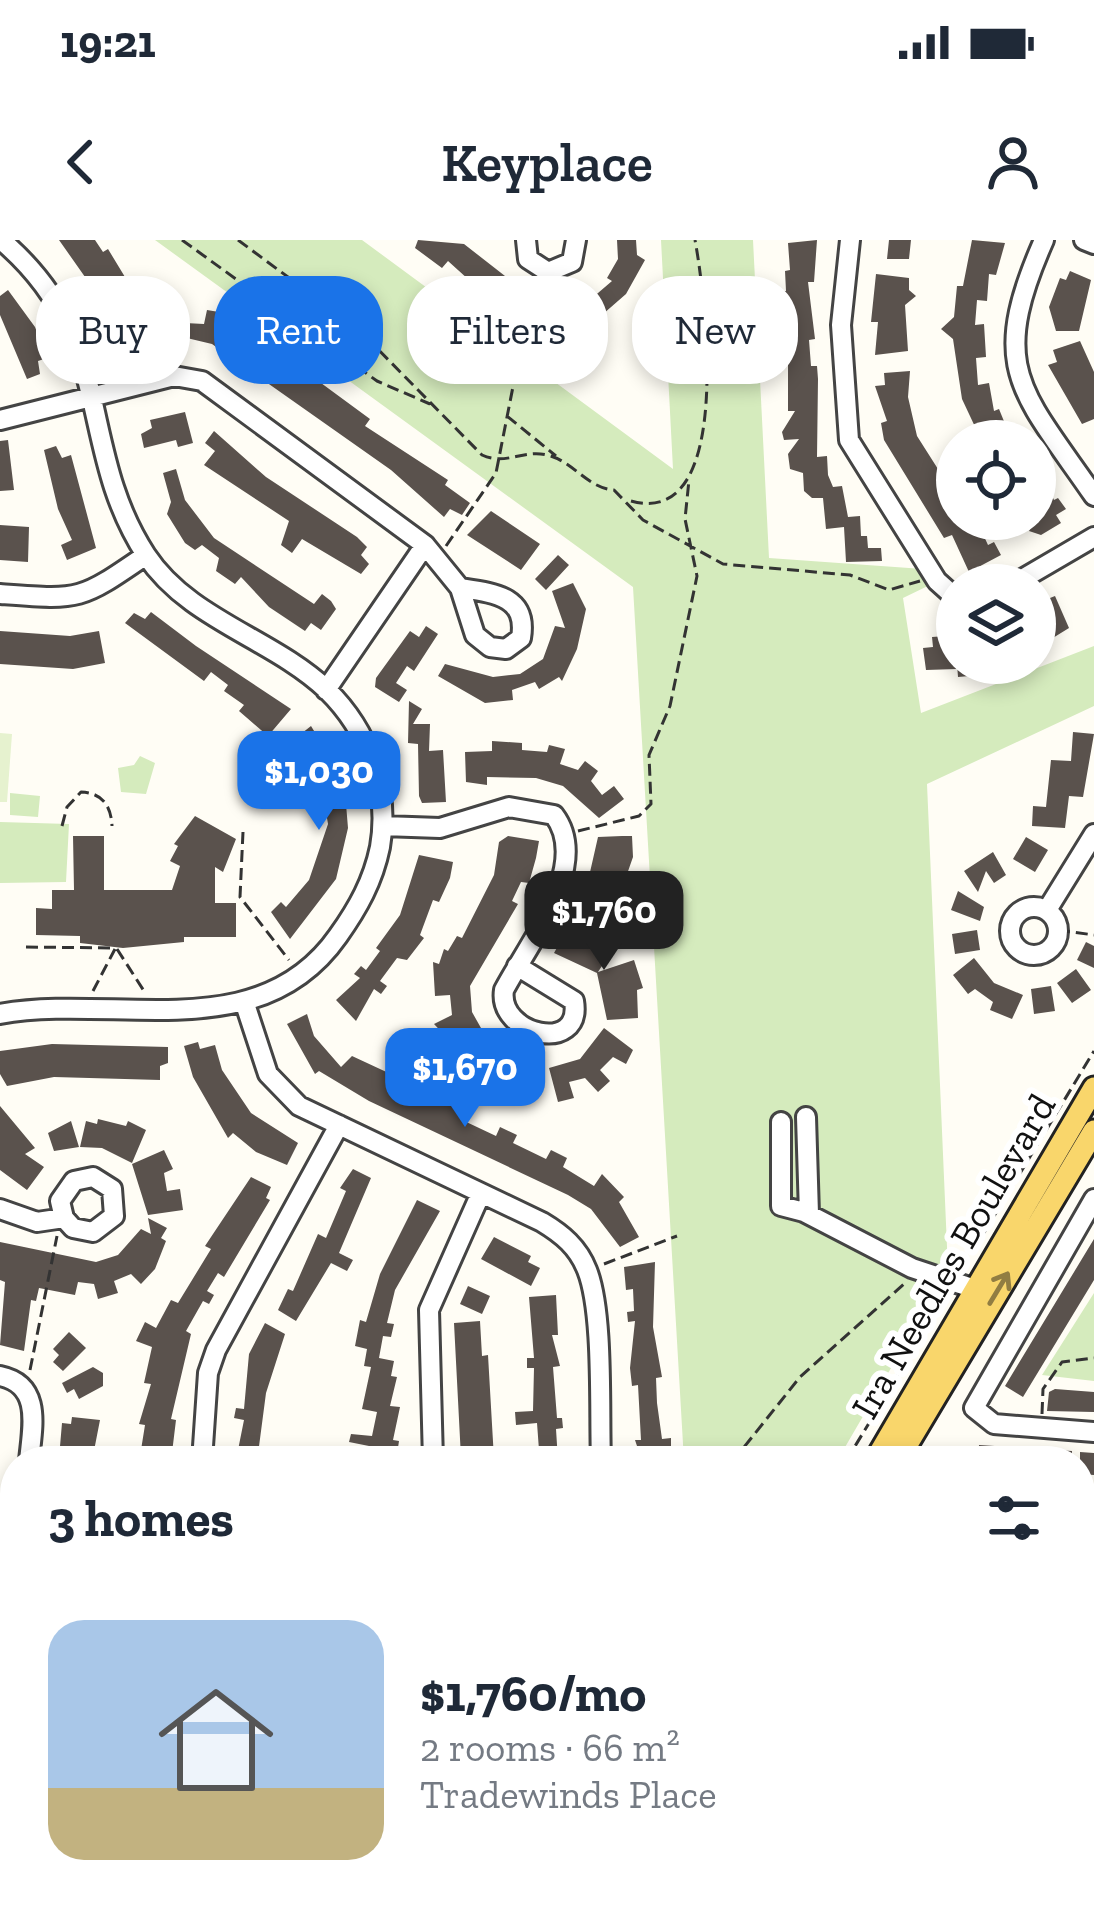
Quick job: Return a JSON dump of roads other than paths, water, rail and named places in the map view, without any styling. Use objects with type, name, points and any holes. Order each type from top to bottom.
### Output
[{"type":"main road","name":"Ira Needles Boulevard","points":[[883,1446],[965,1285],[1094,1088]]},
{"type":"main road","name":"Ira Needles Boulevard","points":[[906,1446],[1094,1131]]},
{"type":"street","points":[[0,1013],[245,1004],[302,976],[326,953],[362,902],[383,826],[382,791],[367,745],[326,690],[201,609],[146,555],[119,502],[73,328],[37,271],[1,240]]},
{"type":"street","points":[[526,240],[528,259],[548,272],[572,262],[576,240]]},
{"type":"street","points":[[850,240],[842,325],[849,440],[936,578]]},
{"type":"street","points":[[1044,240],[1016,307],[1019,379],[1094,496]]},
{"type":"street","points":[[1084,240],[1094,244]]},
{"type":"street","points":[[0,420],[174,376],[202,381],[424,545],[460,588]]},
{"type":"street","points":[[1048,564],[1094,537]]},
{"type":"street","points":[[326,690],[424,545]]},
{"type":"street","points":[[0,594],[69,599],[92,592],[146,555]]},
{"type":"street","points":[[383,826],[440,829],[509,807],[554,815],[566,838],[563,877],[517,965]]},
{"type":"street","points":[[1047,910],[1094,834]]},
{"type":"street","points":[[1035,907],[1047,910],[1058,931],[1046,953],[1028,955],[1014,945],[1010,925],[1016,915],[1035,907]]},
{"type":"street","points":[[245,1004],[261,1058],[278,1089],[339,1125],[560,1232],[587,1268],[601,1446]]},
{"type":"street","points":[[806,1118],[809,1214]]},
{"type":"street","points":[[781,1122],[782,1206],[809,1214],[919,1271],[965,1285]]},
{"type":"street","points":[[203,1446],[208,1373],[216,1350],[339,1125]]},
{"type":"street","points":[[433,1446],[428,1310],[481,1192]]},
{"type":"street","points":[[1094,1199],[976,1396],[978,1417],[994,1424],[1094,1432]]},
{"type":"street","points":[[0,1209],[37,1222],[64,1218]]},
{"type":"street","points":[[953,1363],[986,1383]]},
{"type":"street","points":[[0,1376],[19,1383],[31,1399],[29,1446]]}]
